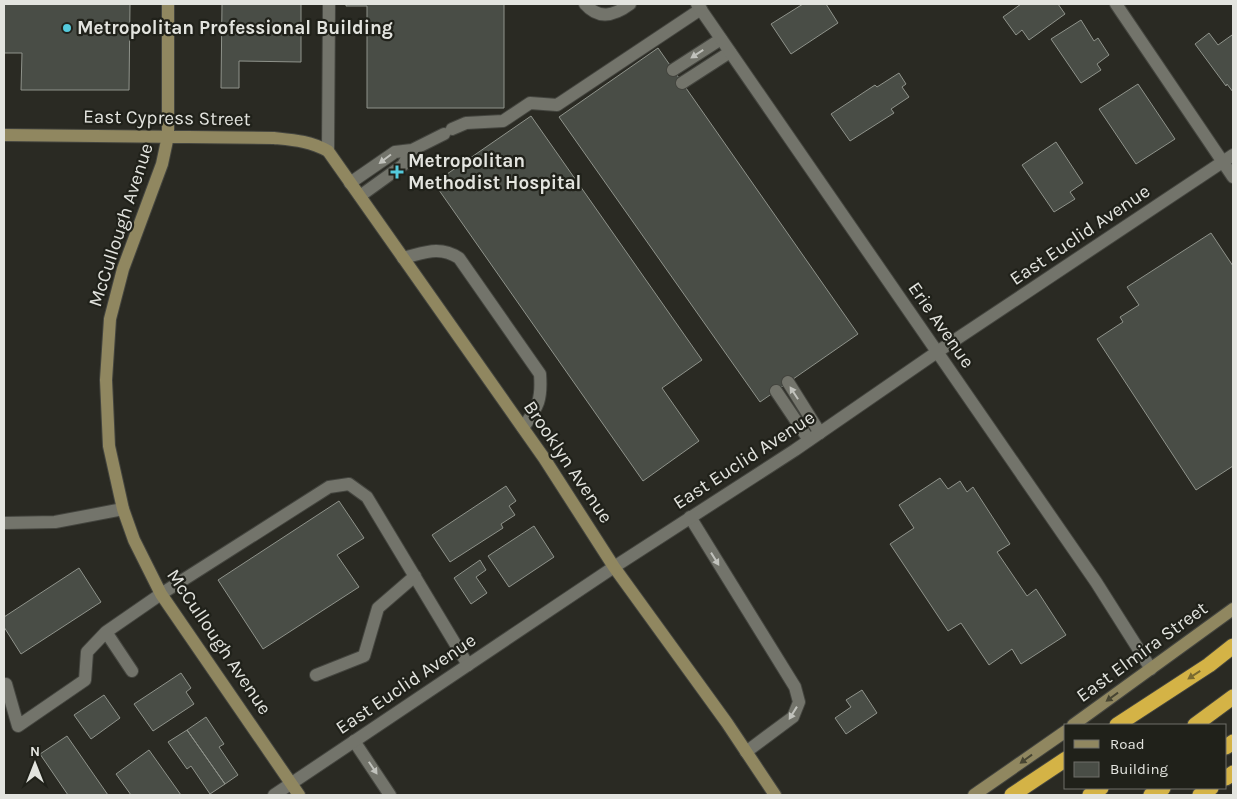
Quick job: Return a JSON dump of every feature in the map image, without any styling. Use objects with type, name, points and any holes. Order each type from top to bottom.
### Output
[{"type":"highway","points":[[1119,724],[1209,665],[1233,646]]},
{"type":"highway","points":[[1196,724],[1233,697]]},
{"type":"highway","points":[[1012,795],[1064,760]]},
{"type":"main road","name":"McCullough Avenue","points":[[168,4],[168,136],[162,164],[123,269],[110,320],[106,380],[109,446],[123,509],[134,540],[161,594],[299,795]]},
{"type":"main road","name":"East Cypress Street","points":[[4,135],[168,136],[301,140],[316,144],[328,151]]},
{"type":"main road","name":"Brooklyn Avenue","points":[[328,151],[523,428],[614,567],[775,795]]},
{"type":"main road","name":"East Elmira Street","points":[[1074,724],[1233,609]]},
{"type":"main road","points":[[974,795],[1064,732]]},
{"type":"street","points":[[328,151],[329,4]]},
{"type":"street","points":[[585,4],[598,13],[607,15],[616,13],[630,4]]},
{"type":"street","points":[[1116,4],[1228,158],[1233,177]]},
{"type":"street","points":[[350,183],[395,152],[412,150],[466,124],[503,120],[530,103],[557,105],[699,7]]},
{"type":"street","name":"Erie Avenue","points":[[699,7],[1096,582],[1151,668]]},
{"type":"street","points":[[673,70],[721,39]]},
{"type":"street","points":[[682,83],[730,52]]},
{"type":"street","points":[[360,196],[403,165],[412,150]]},
{"type":"street","name":"East Euclid Avenue","points":[[274,795],[614,567],[820,433],[937,352],[1228,158]]},
{"type":"street","points":[[403,258],[436,250],[450,252],[459,258],[540,374],[541,391],[538,406],[523,428]]},
{"type":"street","points":[[788,382],[820,433]]},
{"type":"street","points":[[776,391],[809,440]]},
{"type":"street","points":[[6,684],[18,726],[84,680],[87,652],[106,632],[161,594],[330,487],[349,484],[367,497],[468,665]]},
{"type":"street","points":[[4,523],[55,522],[123,509]]},
{"type":"street","points":[[690,517],[795,687],[799,702],[793,717],[746,752]]},
{"type":"street","points":[[316,675],[364,656],[378,608],[415,576]]},
{"type":"street","points":[[106,632],[132,671]]},
{"type":"street","points":[[354,742],[390,795]]},
{"type":"building","name":"Metropolitan Professional Building","points":[[4,4],[130,4],[129,90],[21,90],[22,53],[4,53]]},
{"type":"building","points":[[222,4],[301,4],[301,62],[239,61],[239,88],[221,88]]},
{"type":"building","points":[[346,4],[504,4],[504,108],[367,108],[367,6],[346,6]]},
{"type":"building","points":[[803,4],[826,4],[838,23],[791,54],[771,24]]},
{"type":"building","points":[[1021,4],[1058,4],[1065,14],[1029,40],[1022,30],[1016,35],[1003,17]]},
{"type":"building","points":[[1081,20],[1094,41],[1098,38],[1109,55],[1097,64],[1101,70],[1081,83],[1051,39]]},
{"type":"building","points":[[1209,33],[1218,45],[1232,35],[1233,37],[1233,92],[1227,84],[1226,86],[1195,44]]},
{"type":"building","points":[[658,48],[858,334],[760,402],[559,117]]},
{"type":"building","points":[[899,73],[906,84],[902,87],[909,97],[891,109],[894,113],[850,141],[831,114],[875,85],[877,87]]},
{"type":"building","points":[[1138,84],[1175,139],[1136,164],[1099,109]]},
{"type":"building","points":[[531,116],[702,360],[662,388],[699,441],[643,481],[434,183]]},
{"type":"building","points":[[1056,142],[1083,183],[1070,192],[1075,199],[1054,212],[1022,165]]},
{"type":"building","points":[[1211,233],[1233,266],[1233,466],[1196,490],[1097,339],[1123,322],[1120,317],[1139,305],[1127,287]]},
{"type":"building","points":[[940,478],[948,489],[960,481],[967,492],[973,487],[1010,544],[997,552],[1027,596],[1036,589],[1066,635],[1021,664],[1012,649],[989,665],[961,623],[948,631],[890,544],[914,528],[899,505]]},
{"type":"building","points":[[506,486],[516,501],[509,506],[515,515],[501,524],[503,528],[450,562],[432,535]]},
{"type":"building","points":[[339,501],[364,538],[337,555],[359,587],[263,649],[218,580]]},
{"type":"building","points":[[534,526],[554,557],[509,587],[488,556]]},
{"type":"building","points":[[480,560],[486,570],[476,577],[487,593],[471,604],[454,578]]},
{"type":"building","points":[[79,568],[101,602],[21,654],[4,627],[4,617]]},
{"type":"building","points":[[181,673],[191,688],[186,692],[194,704],[153,731],[134,704]]},
{"type":"building","points":[[862,690],[877,713],[846,734],[835,718],[851,707],[846,700]]},
{"type":"building","points":[[104,695],[120,718],[91,739],[74,715]]},
{"type":"building","points":[[206,717],[224,744],[219,747],[238,775],[225,784],[187,730]]},
{"type":"building","points":[[187,730],[225,784],[210,794],[191,766],[187,769],[168,742]]},
{"type":"building","points":[[67,736],[108,795],[68,795],[40,754]]},
{"type":"building","points":[[149,750],[181,795],[131,795],[116,774]]},
{"type":"place","name":"Metropolitan Professional Building","points":[[67,28]]},
{"type":"place","name":"Metropolitan Methodist Hospital","points":[[397,172]]}]
